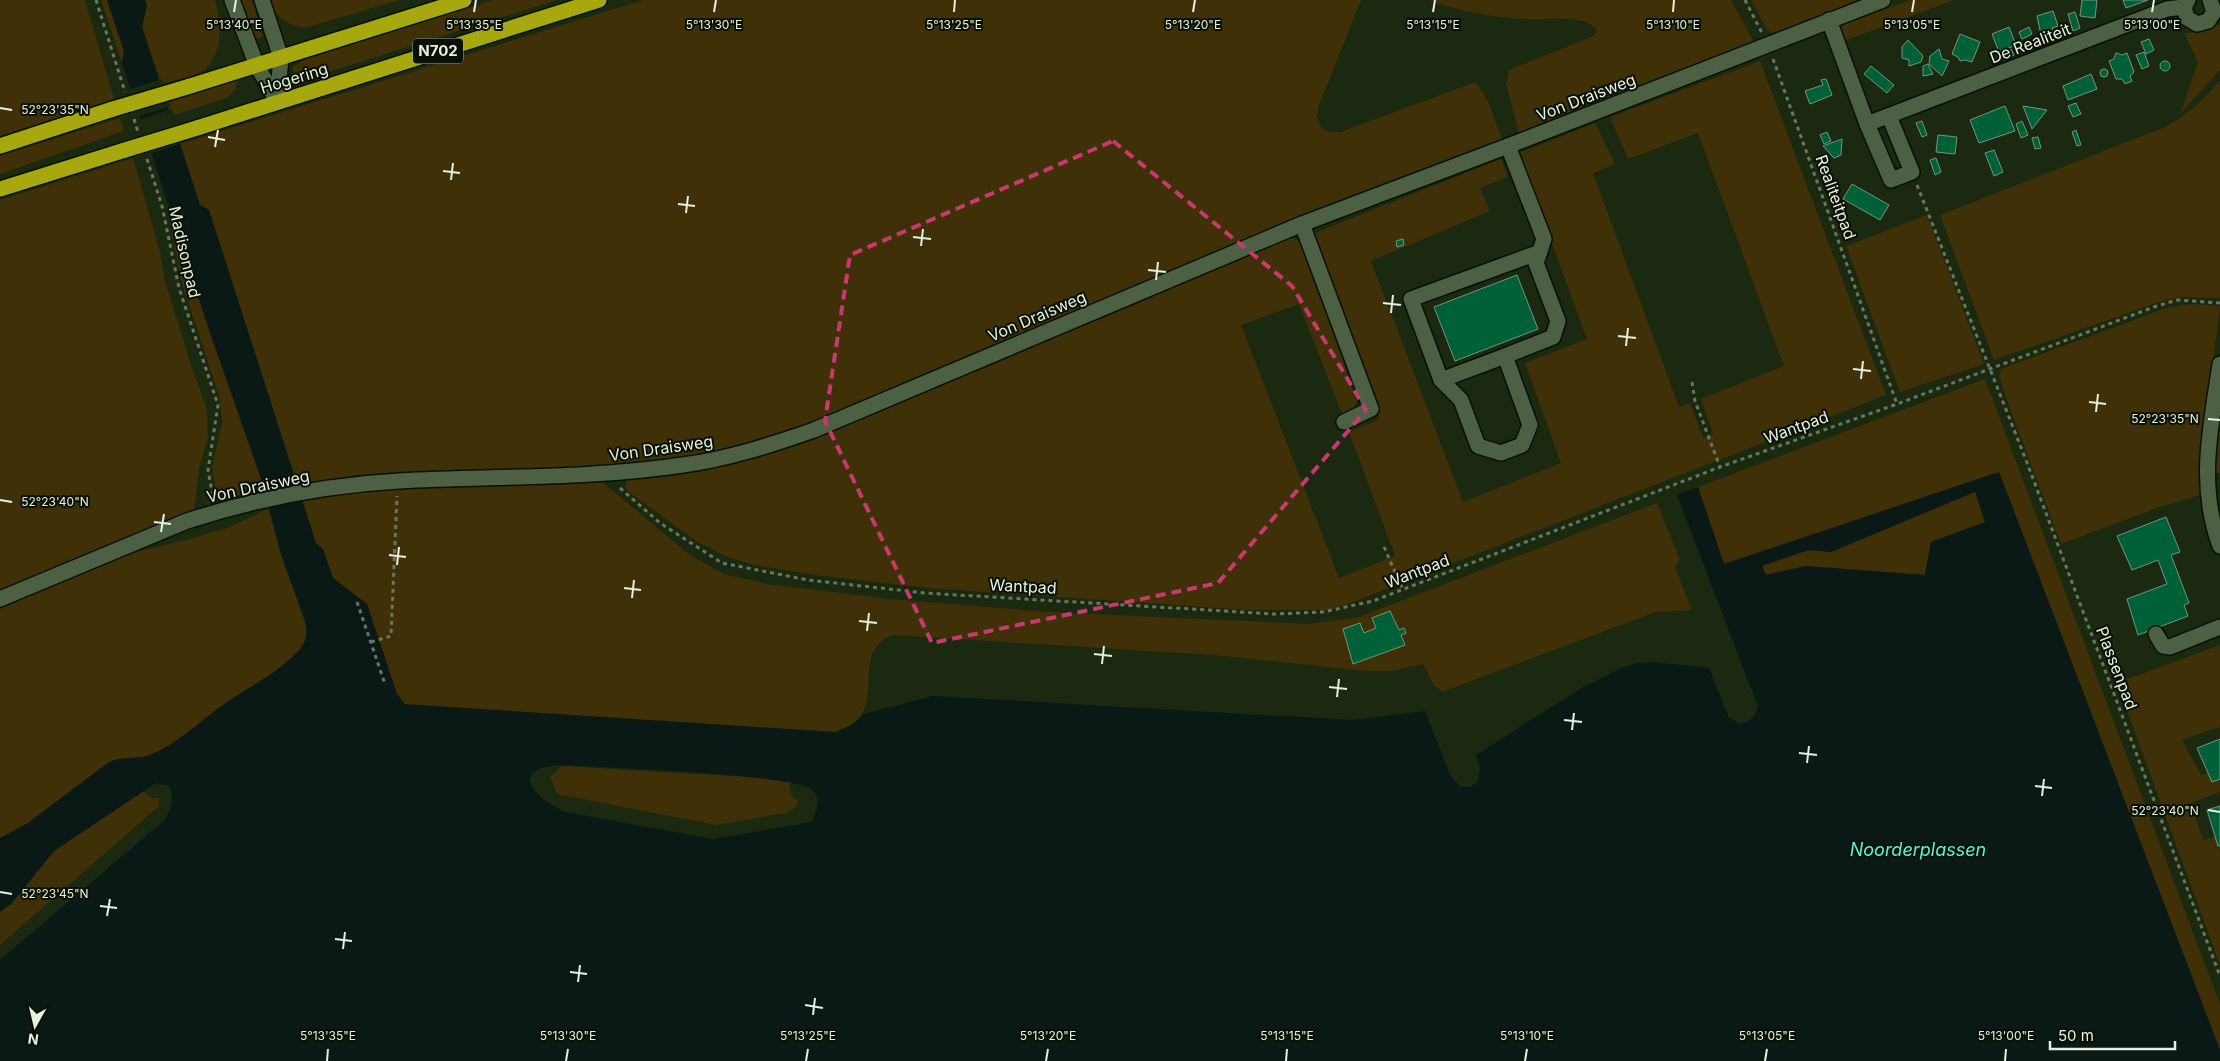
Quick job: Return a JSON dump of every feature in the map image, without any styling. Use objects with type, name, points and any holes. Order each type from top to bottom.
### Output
[{"type":"highway","name":"Hogering","points":[[0,146],[464,0]]},
{"type":"highway","name":"Hogering","points":[[0,189],[599,0]]},
{"type":"street","points":[[232,0],[257,66],[278,101]]},
{"type":"street","points":[[262,0],[281,58],[278,101]]},
{"type":"street","name":"Von Draisweg","points":[[0,599],[187,521],[217,511],[313,491],[398,481],[616,473],[684,465],[737,455],[814,430],[1302,224],[1883,0]]},
{"type":"street","name":"De Realiteit","points":[[1867,124],[2186,3],[2187,18],[2197,24],[2208,21],[2214,12],[2210,0]]},
{"type":"street","points":[[1829,20],[1867,124],[1891,180],[1912,172],[1889,116]]},
{"type":"street","points":[[1441,380],[1553,337],[1558,321],[1536,262],[1544,239],[1508,146]]},
{"type":"street","points":[[1302,224],[1371,409],[1344,422]]},
{"type":"street","points":[[1505,356],[1530,425],[1522,445],[1501,453],[1478,446],[1461,400],[1441,380],[1411,299],[1540,252]]},
{"type":"street","points":[[2220,364],[2206,480],[2213,527],[2220,546]]},
{"type":"street","points":[[2156,634],[2163,646],[2170,647],[2220,627]]},
{"type":"path","points":[[96,0],[126,96]]},
{"type":"path","name":"Realiteitpad","points":[[1745,0],[1768,45],[1897,404]]},
{"type":"path","points":[[132,114],[141,142]]},
{"type":"path","name":"Madisonpad","points":[[144,151],[162,206],[179,288],[218,405],[208,470],[217,511]]},
{"type":"path","points":[[1912,172],[1988,370]]},
{"type":"path","name":"Wantpad","points":[[616,473],[617,484],[623,492],[660,522],[722,563],[808,580],[925,593],[1274,614],[1322,612],[1373,602],[1720,467],[1897,404],[2177,300],[2220,303]]},
{"type":"path","name":"Plassenpad","points":[[1988,370],[2026,460],[2220,976]]},
{"type":"path","points":[[1692,382],[1696,401],[1720,467]]},
{"type":"path","points":[[371,642],[391,636],[398,481]]},
{"type":"path","points":[[1384,547],[1403,590]]},
{"type":"path","points":[[357,602],[385,684]]},
{"type":"highlighted area","points":[[1113,141],[1292,286],[1366,410],[1218,583],[932,643],[825,421],[850,255]]},
{"type":"shaded area","points":[[0,0],[85,0],[114,99],[0,136]]},
{"type":"shaded area","points":[[101,0],[107,0],[124,51],[122,63]]},
{"type":"shaded area","points":[[145,0],[215,0],[219,17],[220,36],[216,53],[206,68],[191,76],[161,84],[142,27],[147,5]]},
{"type":"shaded area","points":[[240,0],[252,0],[263,37],[253,39]]},
{"type":"shaded area","points":[[268,0],[400,0],[304,28],[292,25],[282,19],[274,11]]},
{"type":"shaded area","points":[[494,0],[557,0],[303,80],[297,77],[292,67],[306,59]]},
{"type":"shaded area","points":[[643,0],[1361,0],[1319,105],[1317,117],[1322,129],[1329,132],[1340,132],[1473,83],[1478,86],[1487,99],[1503,143],[813,425],[769,440],[682,460],[613,468],[379,474],[297,484],[209,210],[200,205],[180,144]]},
{"type":"shaded area","points":[[1428,0],[1731,0],[1755,44],[1520,136],[1506,84],[1509,70],[1594,36],[1597,32],[1593,26],[1579,20],[1515,18],[1490,15],[1465,11]]},
{"type":"shaded area","points":[[1751,0],[1864,0],[1773,33],[1768,31]]},
{"type":"shaded area","points":[[1911,0],[1954,0],[1844,41],[1838,26]]},
{"type":"shaded area","points":[[2220,24],[2220,70],[2180,114],[2198,62],[2184,33],[2198,32]]},
{"type":"shaded area","points":[[1760,61],[1886,395],[1348,604],[1328,610],[1247,610],[929,588],[815,575],[754,565],[728,557],[696,541],[626,490],[626,480],[631,477],[737,460],[1285,236],[1302,242],[1357,402],[1353,409],[1342,414],[1299,304],[1241,325],[1339,578],[1395,556],[1349,432],[1380,419],[1312,234],[1501,159],[1508,177],[1480,188],[1490,211],[1371,261],[1463,502],[1561,463],[1525,363],[1587,339],[1519,153],[1595,123],[1615,164],[1593,173],[1679,407],[1690,403],[1703,438],[1713,434],[1701,399],[1784,366],[1698,133],[1628,159],[1610,117]]},
{"type":"shaded area","points":[[237,80],[236,88],[228,97],[171,116],[167,103]]},
{"type":"shaded area","points":[[2220,80],[2220,298],[2181,297],[2159,302],[1994,360],[1940,215],[2165,127],[2195,106]]},
{"type":"shaded area","points":[[120,118],[124,131],[0,174],[0,156]]},
{"type":"shaded area","points":[[133,158],[160,252],[165,281],[207,409],[208,438],[199,468],[194,512],[0,595],[0,200]]},
{"type":"shaded area","points":[[165,200],[265,490],[223,498],[216,492],[212,467],[222,423],[220,399],[182,283]]},
{"type":"shaded area","points":[[1927,215],[1984,364],[1900,392],[1846,246]]},
{"type":"shaded area","points":[[2192,304],[2220,306],[2200,465],[2200,495],[2157,508],[2061,544],[1999,377],[2001,369],[2169,307]]},
{"type":"shaded area","points":[[1985,379],[2220,1004],[2220,1050],[1999,472],[1724,564],[1698,487]]},
{"type":"shaded area","points":[[2220,418],[2220,473],[2214,473]]},
{"type":"shaded area","points":[[601,481],[691,556],[724,574],[767,584],[890,599],[1050,612],[1309,624],[1359,617],[1657,503],[1680,560],[1675,567],[1692,610],[1656,612],[1442,692],[1434,685],[1423,664],[1392,671],[1368,671],[1213,655],[894,635],[880,643],[872,654],[867,698],[863,712],[853,724],[835,732],[405,705],[397,694],[367,604],[333,578],[323,549],[316,543],[302,501],[326,494],[381,487]]},
{"type":"shaded area","points":[[1975,491],[1985,522],[1931,542],[1925,575],[1806,566],[1766,575],[1762,565],[1809,550],[1831,552]]},
{"type":"shaded area","points":[[268,509],[281,554],[306,624],[306,637],[300,649],[273,673],[223,705],[169,745],[150,755],[109,762],[28,823],[0,838],[0,609],[119,556],[230,527]]},
{"type":"shaded area","points":[[2220,645],[2220,727],[2182,740],[2201,775],[2220,768],[2220,792],[2191,803],[2203,840],[2215,837],[2220,850],[2220,965],[2117,683]]},
{"type":"shaded area","points":[[562,766],[750,777],[789,782],[791,795],[798,801],[797,806],[786,813],[716,825],[557,794],[550,777]]},
{"type":"shaded area","points":[[143,791],[151,798],[159,798],[159,806],[0,945],[0,912],[12,903],[54,851]]},
{"type":"water","name":"Noorderplassen","points":[[107,0],[145,0],[147,5],[142,27],[200,205],[209,210],[316,543],[323,549],[333,578],[367,604],[397,694],[405,704],[835,732],[854,724],[863,714],[933,696],[1352,720],[1425,711],[1450,775],[1459,786],[1471,787],[1478,781],[1480,767],[1476,755],[1580,689],[1623,667],[1638,663],[1653,662],[1709,668],[1729,718],[1741,724],[1752,719],[1758,707],[1677,495],[1698,487],[1724,564],[1999,472],[2220,1050],[2220,1061],[0,1061],[0,960],[166,819],[172,802],[171,790],[169,786],[156,783],[54,851],[12,903],[0,912],[0,838],[28,823],[109,762],[150,755],[179,739],[223,705],[292,658],[304,643],[306,634],[306,624],[281,554],[265,490],[210,333],[122,63],[124,51]],"holes":[[[1975,492],[1985,522],[1931,542],[1925,575],[1806,566],[1766,575],[1762,566],[1808,550],[1831,552]],[[556,765],[692,772],[771,780],[799,784],[813,790],[818,801],[812,822],[713,839],[565,812],[538,794],[532,787],[530,780],[533,774],[541,769]]]},
{"type":"pier","points":[[162,79],[171,106],[136,117],[128,90]]},
{"type":"pier","points":[[172,109],[183,143],[149,154],[138,120]]},
{"type":"building","points":[[2082,0],[2097,0],[2095,18],[2080,16]]},
{"type":"building","points":[[2123,0],[2148,0],[2126,8]]},
{"type":"building","points":[[2053,11],[2058,26],[2052,28],[2053,31],[2041,35],[2037,16]]},
{"type":"building","points":[[2075,12],[2080,28],[2073,31],[2068,14]]},
{"type":"building","points":[[2009,27],[2016,45],[1999,52],[1992,34]]},
{"type":"building","points":[[2029,27],[2032,34],[2022,39],[2019,32]]},
{"type":"building","points":[[1960,34],[1980,42],[1972,62],[1960,61],[1958,57],[1952,54]]},
{"type":"building","points":[[2149,39],[2154,50],[2146,54],[2141,42]]},
{"type":"building","points":[[1908,40],[1923,56],[1921,62],[1909,66],[1909,60],[1902,58],[1902,47]]},
{"type":"building","points":[[1939,49],[1942,59],[1949,61],[1942,76],[1929,64],[1930,56]]},
{"type":"building","points":[[2011,49],[2014,55],[2008,58],[2006,52]]},
{"type":"building","points":[[2144,52],[2149,66],[2142,69],[2136,55]]},
{"type":"building","points":[[2116,53],[2122,55],[2127,53],[2134,72],[2130,76],[2132,81],[2125,84],[2122,79],[2116,79],[2109,61],[2114,59]]},
{"type":"building","points":[[2163,61],[2167,61],[2170,66],[2169,70],[2163,71],[2160,68],[2160,64]]},
{"type":"building","points":[[1928,64],[1933,74],[1923,76],[1923,66]]},
{"type":"building","points":[[1871,66],[1894,85],[1887,93],[1864,74]]},
{"type":"building","points":[[2104,69],[2108,73],[2104,77],[2100,73]]},
{"type":"building","points":[[2091,74],[2097,89],[2068,100],[2063,86]]},
{"type":"building","points":[[1826,79],[1832,95],[1810,104],[1805,91],[1823,85],[1821,80]]},
{"type":"building","points":[[2076,103],[2081,114],[2073,117],[2068,106]]},
{"type":"building","points":[[2005,106],[2015,131],[1979,143],[1970,120]]},
{"type":"building","points":[[2023,106],[2047,110],[2032,129]]},
{"type":"building","points":[[1922,121],[1927,135],[1922,137],[1916,123]]},
{"type":"building","points":[[2022,121],[2028,135],[2021,138],[2016,124]]},
{"type":"building","points":[[2076,130],[2081,145],[2077,146],[2072,132]]},
{"type":"building","points":[[1827,132],[1831,141],[1824,144],[1820,135]]},
{"type":"building","points":[[1938,135],[1957,137],[1955,154],[1936,152]]},
{"type":"building","points":[[2038,137],[2041,148],[2035,149],[2032,138]]},
{"type":"building","points":[[1842,139],[1841,155],[1834,158],[1823,146]]},
{"type":"building","points":[[1994,150],[2003,172],[1994,176],[1985,153]]},
{"type":"building","points":[[1936,158],[1941,172],[1935,175],[1930,160]]},
{"type":"building","points":[[1852,184],[1889,205],[1880,220],[1843,199]]},
{"type":"building","points":[[1403,239],[1404,245],[1397,247],[1396,241]]},
{"type":"building","points":[[1517,275],[1538,329],[1455,361],[1434,307]]},
{"type":"building","points":[[2166,517],[2180,552],[2171,555],[2189,603],[2184,605],[2188,616],[2138,635],[2127,599],[2167,584],[2158,560],[2132,570],[2117,536]]},
{"type":"building","points":[[1390,611],[1399,630],[1404,628],[1406,633],[1401,635],[1405,645],[1353,664],[1343,629],[1360,623],[1364,633],[1376,628],[1372,618]]},
{"type":"building","points":[[2220,739],[2220,779],[2212,782],[2197,748]]},
{"type":"building","points":[[2220,806],[2220,846],[2218,846],[2207,810]]}]
